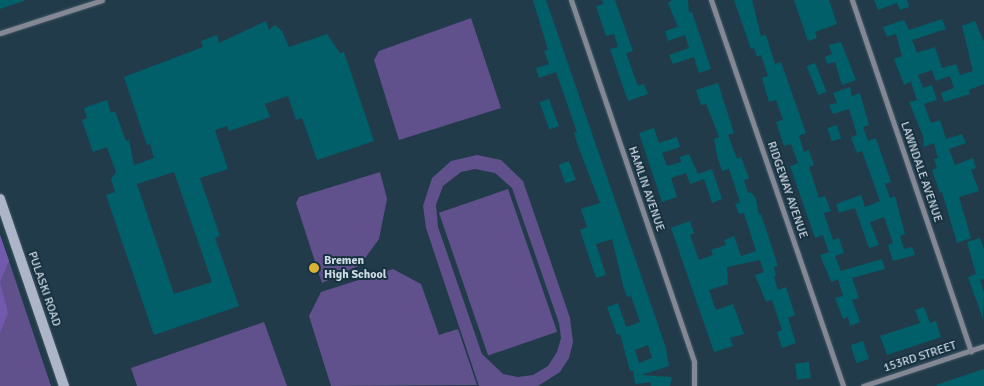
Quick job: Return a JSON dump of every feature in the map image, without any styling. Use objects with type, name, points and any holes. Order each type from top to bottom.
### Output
[{"type":"main road","name":"PULASKI ROAD","points":[[0,199],[64,386]]},
{"type":"street","points":[[0,34],[102,0]]},
{"type":"street","name":"HAMLIN AVENUE","points":[[571,0],[694,362],[694,386]]},
{"type":"street","name":"RIDGEWAY AVENUE","points":[[711,0],[843,386]]},
{"type":"street","name":"LAWNDALE AVENUE","points":[[852,0],[971,350]]},
{"type":"street","name":"153RD STREET","points":[[863,386],[984,346]]},
{"type":"shaded area","points":[[471,18],[501,108],[399,140],[374,60],[379,51]]},
{"type":"shaded area","points":[[477,155],[501,160],[523,181],[570,318],[573,342],[569,358],[560,372],[538,386],[479,386],[426,228],[423,206],[432,178],[451,161]],"holes":[[[475,169],[495,173],[512,188],[559,323],[561,338],[557,352],[548,366],[533,375],[518,377],[503,374],[482,354],[438,227],[436,205],[443,186],[461,172]]]},
{"type":"shaded area","points":[[380,172],[387,199],[379,239],[360,265],[322,283],[296,203],[299,197]]},
{"type":"shaded area","points":[[508,189],[557,332],[488,356],[439,213]]},
{"type":"shaded area","points":[[0,235],[9,261],[51,386],[0,386]]},
{"type":"shaded area","points":[[0,235],[9,261],[0,282]]},
{"type":"shaded area","points":[[393,269],[421,284],[439,335],[458,329],[477,385],[331,386],[309,316],[321,292]]},
{"type":"shaded area","points":[[0,282],[8,313],[0,333]]},
{"type":"shaded area","points":[[264,322],[287,386],[137,386],[131,368]]},
{"type":"building","points":[[0,0],[24,0],[24,1],[0,9]]},
{"type":"building","points":[[533,0],[546,0],[666,348],[669,366],[641,375],[672,377],[670,386],[651,386],[651,382],[635,384],[633,370],[630,371],[620,334],[617,335],[607,307],[618,303],[626,327],[640,322],[631,296],[627,297],[612,239],[596,244],[606,275],[596,278],[580,230],[587,227],[581,209],[600,203],[578,146],[574,133],[577,132],[556,72],[539,78],[536,68],[549,64],[544,51],[548,50]],"holes":[[[648,345],[652,358],[639,363],[635,350]]]},
{"type":"building","points":[[602,0],[615,0],[633,51],[626,53],[638,86],[644,84],[648,94],[628,101],[610,49],[618,47],[614,34],[606,36],[596,6],[604,4]]},
{"type":"building","points":[[672,0],[688,0],[689,13],[692,12],[711,69],[699,73],[694,57],[673,64],[669,55],[689,48],[685,35],[668,41],[665,31],[678,27],[668,3]]},
{"type":"building","points":[[734,0],[752,0],[761,36],[766,35],[775,64],[781,62],[806,133],[799,136],[804,152],[809,150],[814,165],[809,167],[819,198],[825,196],[831,211],[824,213],[833,240],[839,238],[844,253],[835,256],[841,271],[882,259],[885,269],[852,278],[859,298],[852,300],[860,322],[850,326],[848,317],[843,319],[835,298],[843,296],[838,279],[831,282],[820,255],[829,252],[823,235],[815,238],[790,166],[798,163],[791,144],[784,146],[776,122],[783,120],[776,100],[769,102],[762,78],[768,76],[761,55],[757,57],[754,48],[751,49]]},
{"type":"building","points":[[794,0],[829,0],[837,24],[815,32],[817,38],[808,41]]},
{"type":"building","points":[[874,0],[907,0],[909,7],[900,10],[897,3],[878,10]]},
{"type":"building","points":[[942,19],[946,29],[912,40],[917,53],[935,47],[942,68],[956,64],[960,75],[973,71],[962,26],[975,21],[984,42],[984,84],[969,90],[970,94],[944,102],[941,93],[954,88],[950,76],[936,81],[932,70],[918,75],[923,88],[932,85],[937,100],[924,104],[931,123],[940,120],[946,139],[962,134],[966,143],[949,149],[955,165],[973,158],[976,168],[971,170],[979,191],[959,197],[971,238],[957,243],[942,192],[940,193],[932,170],[937,168],[934,159],[938,158],[934,143],[924,147],[923,136],[909,102],[917,100],[911,82],[904,85],[894,59],[902,56],[896,34],[887,37],[883,27],[904,20],[909,30]]},
{"type":"building","points":[[266,21],[269,30],[275,25],[282,31],[289,47],[327,34],[340,53],[344,52],[374,141],[317,160],[302,118],[296,120],[288,96],[265,104],[270,117],[229,131],[227,126],[215,130],[228,169],[200,178],[220,236],[215,238],[239,306],[154,335],[106,195],[115,192],[111,179],[116,172],[107,147],[93,152],[82,120],[87,118],[84,108],[107,100],[111,113],[115,111],[126,141],[129,140],[134,165],[154,158],[150,144],[147,145],[124,77],[203,47],[201,41],[217,35],[219,43]],"holes":[[[174,172],[212,282],[174,294],[137,184]]]},
{"type":"building","points":[[841,42],[856,80],[842,85],[835,62],[827,64],[825,57],[832,54],[829,45]]},
{"type":"building","points":[[815,63],[827,92],[818,95],[807,66]]},
{"type":"building","points":[[718,83],[734,133],[728,135],[737,159],[741,157],[749,178],[744,180],[748,193],[751,192],[756,199],[759,215],[761,214],[778,266],[774,267],[776,276],[774,277],[778,290],[786,287],[795,315],[788,318],[796,343],[782,348],[777,332],[782,330],[772,300],[766,302],[755,275],[764,272],[760,260],[727,267],[728,284],[709,290],[716,310],[733,304],[744,334],[730,338],[733,346],[714,352],[671,228],[690,221],[694,233],[690,235],[699,260],[713,255],[711,250],[726,245],[724,240],[734,236],[741,256],[756,251],[744,213],[739,214],[735,204],[740,202],[729,169],[722,171],[717,156],[714,139],[719,137],[706,104],[701,105],[696,90]]},
{"type":"building","points":[[850,87],[852,96],[860,93],[869,125],[863,127],[868,141],[876,138],[891,182],[885,184],[890,198],[895,196],[905,234],[900,236],[904,249],[912,247],[915,255],[893,261],[888,245],[893,243],[884,217],[870,222],[879,245],[869,248],[855,208],[839,213],[836,204],[861,195],[865,207],[880,201],[862,151],[857,153],[851,137],[857,135],[849,109],[833,114],[829,105],[837,103],[833,93]]},
{"type":"building","points":[[549,99],[559,126],[550,130],[540,102]]},
{"type":"building","points":[[837,125],[841,138],[832,141],[827,128]]},
{"type":"building","points":[[654,128],[659,143],[677,137],[680,147],[662,153],[667,166],[681,162],[680,157],[689,154],[698,174],[712,169],[722,199],[712,203],[704,179],[690,184],[686,173],[671,178],[677,197],[662,202],[639,133]]},
{"type":"building","points":[[569,161],[576,180],[566,184],[559,165]]},
{"type":"building","points":[[980,238],[984,249],[984,279],[980,280],[984,292],[983,319],[968,277],[976,274],[967,242]]},
{"type":"building","points":[[924,307],[930,323],[936,321],[941,337],[887,355],[880,336],[920,323],[915,310]]},
{"type":"building","points":[[863,341],[869,359],[857,363],[851,345]]},
{"type":"building","points":[[809,362],[811,378],[797,380],[795,364]]},
{"type":"building","points":[[984,369],[984,386],[936,385]]},
{"type":"place","name":"Bremen High School","points":[[314,268]]}]
